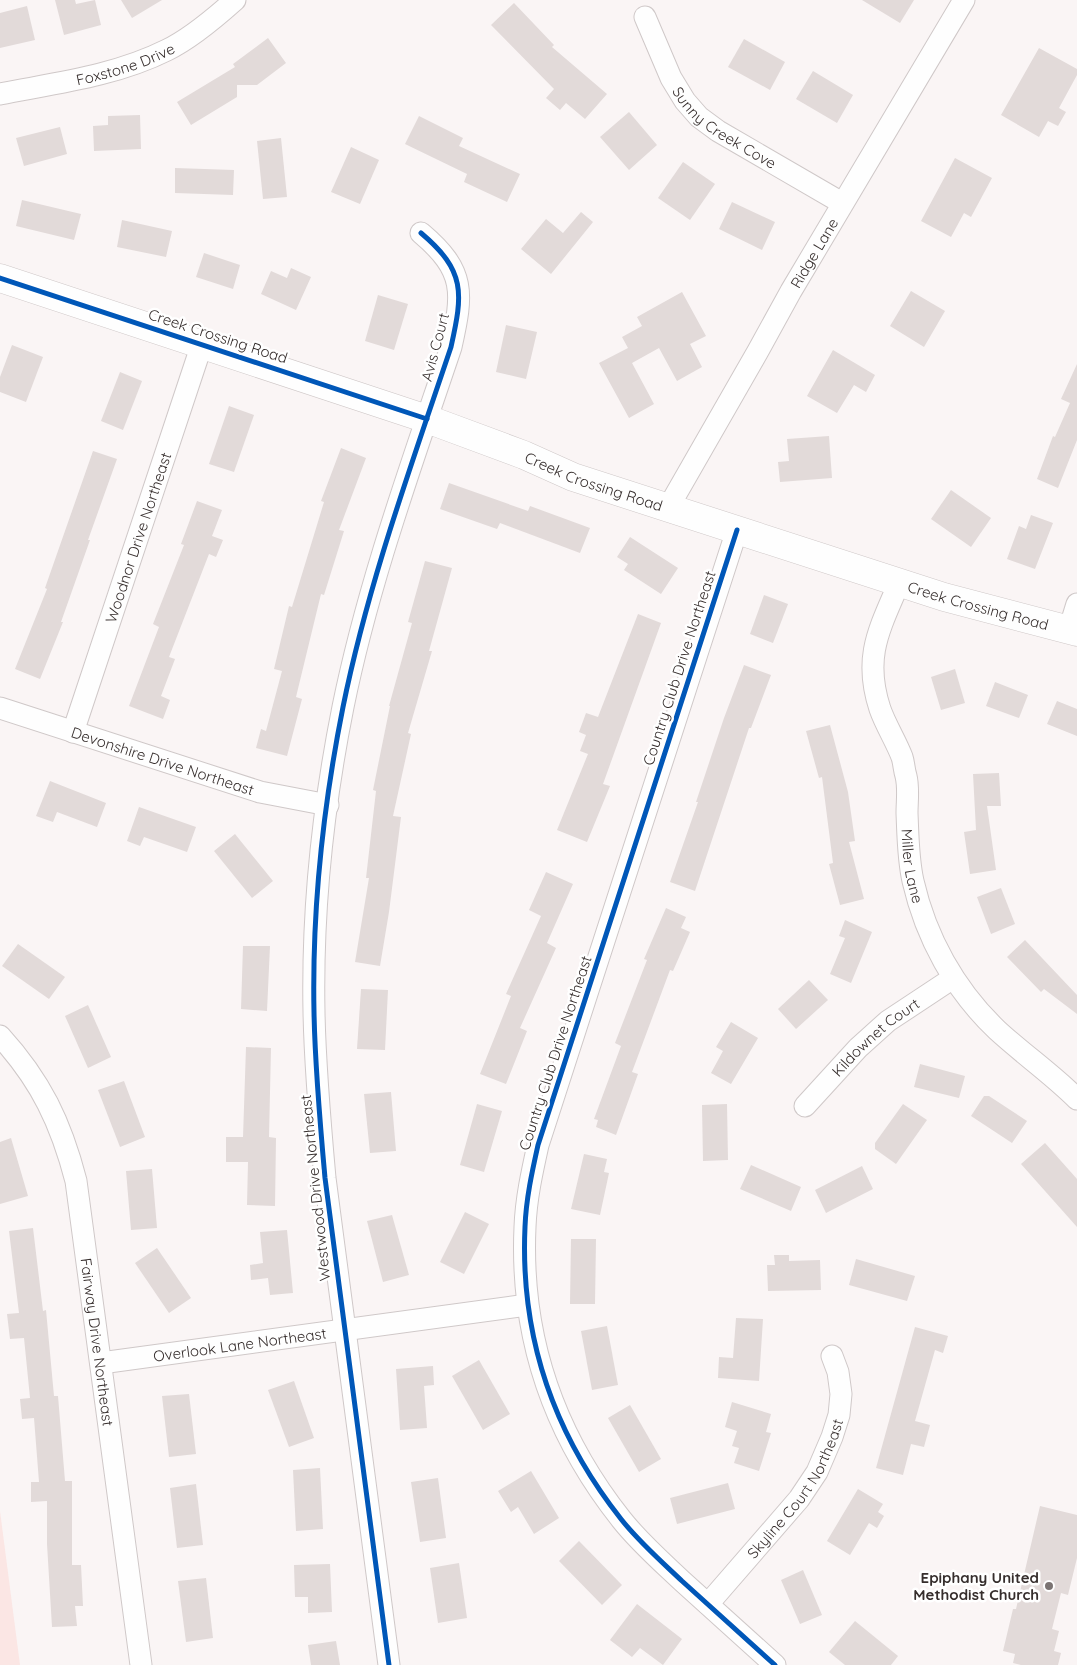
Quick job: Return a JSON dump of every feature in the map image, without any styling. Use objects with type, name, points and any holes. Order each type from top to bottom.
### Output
[{"type":"street","name":"Foxstone Drive","points":[[0,94],[112,72],[136,64],[169,50],[235,0]]},
{"type":"street","name":"Ridge Lane","points":[[668,508],[842,203],[964,0]]},
{"type":"street","name":"Sunny Creek Cove","points":[[645,17],[671,78],[685,101],[699,116],[718,131],[842,203]]},
{"type":"street","name":"Avis Court","points":[[421,233],[439,248],[451,265],[458,283],[460,299],[451,347],[427,420]]},
{"type":"street","name":"Creek Crossing Road","points":[[0,278],[427,420],[524,455],[573,477],[944,597],[1073,631]]},
{"type":"street","name":"Woodnor Drive Northeast","points":[[73,732],[202,344]]},
{"type":"street","name":"Westwood Drive Northeast","points":[[389,1665],[324,1169],[317,1098],[314,1011],[316,927],[328,804],[343,707],[359,638],[389,535],[427,420]]},
{"type":"street","name":"Country Club Drive Northeast","points":[[737,530],[538,1145],[529,1184],[525,1226],[524,1271],[527,1306],[541,1370],[554,1408],[570,1443],[593,1481],[622,1520],[650,1551],[775,1665]]},
{"type":"street","name":"Miller Lane","points":[[899,583],[876,636],[872,657],[873,678],[880,708],[902,757],[907,781],[908,846],[921,908],[937,950],[953,978],[974,1005],[997,1030],[1060,1082],[1077,1099]]},
{"type":"street","points":[[1073,631],[1077,604]]},
{"type":"street","name":"Devonshire Drive Northeast","points":[[0,708],[260,792],[328,804]]},
{"type":"street","name":"Kildownet Court","points":[[805,1106],[858,1048],[888,1021],[953,978]]},
{"type":"street","name":"Fairway Drive Northeast","points":[[0,1036],[17,1054],[37,1083],[54,1115],[67,1148],[76,1181],[141,1665]]},
{"type":"street","name":"Overlook Lane Northeast","points":[[101,1363],[527,1306]]},
{"type":"street","name":"Skyline Court Northeast","points":[[708,1604],[799,1500],[817,1472],[839,1415],[841,1394],[838,1372],[832,1356]]},
{"type":"shaded area","points":[[0,1511],[20,1665],[0,1665]]},
{"type":"building","points":[[55,0],[75,0],[76,4],[95,0],[101,25],[64,35]]},
{"type":"building","points":[[121,0],[162,0],[132,18]]},
{"type":"building","points":[[862,0],[914,0],[900,23]]},
{"type":"building","points":[[514,3],[554,45],[552,47],[607,94],[585,119],[566,103],[560,110],[546,98],[554,89],[491,25]]},
{"type":"building","points":[[27,6],[35,40],[0,48],[0,13]]},
{"type":"building","points":[[268,38],[286,63],[257,85],[237,85],[237,97],[191,125],[177,102],[235,67],[233,64]]},
{"type":"building","points":[[744,39],[785,62],[770,90],[728,67]]},
{"type":"building","points":[[1039,48],[1077,69],[1077,75],[1059,108],[1066,112],[1058,126],[1048,121],[1039,137],[1001,115]]},
{"type":"building","points":[[813,71],[853,95],[837,123],[796,99]]},
{"type":"building","points":[[629,112],[657,145],[629,170],[600,137]]},
{"type":"building","points":[[140,115],[141,149],[94,151],[93,126],[108,125],[108,116]]},
{"type":"building","points":[[419,116],[463,138],[459,146],[520,174],[507,202],[464,182],[467,174],[405,144]]},
{"type":"building","points":[[60,127],[67,154],[24,166],[16,138]]},
{"type":"building","points":[[281,138],[287,197],[263,199],[257,141]]},
{"type":"building","points":[[351,147],[379,160],[360,204],[331,192]]},
{"type":"building","points":[[955,158],[992,178],[971,217],[964,213],[951,237],[921,221]]},
{"type":"building","points":[[683,162],[715,184],[690,220],[658,198]]},
{"type":"building","points":[[175,168],[234,170],[233,195],[175,193]]},
{"type":"building","points":[[22,200],[81,214],[74,240],[16,226]]},
{"type":"building","points":[[732,202],[775,222],[762,250],[719,229]]},
{"type":"building","points":[[581,212],[593,222],[551,274],[521,249],[546,219],[563,233]]},
{"type":"building","points":[[122,220],[172,231],[166,257],[117,247]]},
{"type":"building","points":[[204,253],[240,265],[233,289],[196,277]]},
{"type":"building","points":[[291,268],[311,277],[296,310],[261,294],[271,271],[287,278]]},
{"type":"building","points":[[911,291],[945,311],[924,347],[890,326]]},
{"type":"building","points":[[682,292],[706,336],[690,344],[702,367],[677,381],[659,348],[632,363],[654,404],[629,418],[599,363],[628,348],[622,337],[642,326],[637,317]]},
{"type":"building","points":[[378,295],[408,304],[394,350],[365,341]]},
{"type":"building","points":[[506,325],[537,332],[526,379],[496,372]]},
{"type":"building","points":[[12,345],[43,357],[26,402],[0,392],[0,377]]},
{"type":"building","points":[[833,350],[875,375],[866,392],[854,385],[837,413],[807,396]]},
{"type":"building","points":[[1077,364],[1077,440],[1058,488],[1037,479],[1053,436],[1055,437],[1070,403],[1061,399]]},
{"type":"building","points":[[120,372],[142,381],[123,430],[101,421]]},
{"type":"building","points":[[229,406],[254,415],[234,472],[209,464]]},
{"type":"building","points":[[829,436],[832,478],[780,482],[778,462],[789,461],[787,439]]},
{"type":"building","points":[[341,448],[366,458],[339,530],[344,531],[324,595],[321,594],[296,697],[302,699],[287,756],[256,748],[261,729],[266,731],[282,671],[274,669],[289,606],[292,607],[324,502],[321,501]]},
{"type":"building","points":[[93,451],[117,459],[88,540],[90,540],[61,622],[63,622],[40,679],[15,669],[47,589],[45,588]]},
{"type":"building","points":[[449,483],[528,511],[530,506],[590,528],[580,553],[500,523],[497,529],[440,509]]},
{"type":"building","points":[[951,490],[991,518],[971,547],[931,519]]},
{"type":"building","points":[[197,501],[222,510],[212,536],[223,540],[216,557],[209,554],[169,657],[175,659],[161,696],[170,700],[163,719],[129,706],[159,627],[153,624],[184,545],[181,544]]},
{"type":"building","points":[[1031,515],[1053,523],[1035,569],[1007,559],[1019,526],[1026,529]]},
{"type":"building","points":[[630,537],[678,568],[661,594],[624,570],[628,564],[617,557]]},
{"type":"building","points":[[425,561],[452,568],[429,651],[432,651],[408,733],[411,734],[393,816],[401,817],[380,966],[355,962],[369,878],[366,878],[376,791],[373,790],[389,706],[412,623],[408,622]]},
{"type":"building","points":[[764,595],[788,604],[773,643],[750,634]]},
{"type":"building","points":[[638,614],[661,623],[603,784],[610,786],[587,842],[557,830],[588,754],[580,751],[586,735],[579,732],[586,713],[598,717]]},
{"type":"building","points":[[744,665],[771,675],[751,728],[749,728],[695,891],[670,882],[698,802],[696,802],[724,718]]},
{"type":"building","points":[[955,669],[965,703],[941,710],[931,677]]},
{"type":"building","points":[[995,682],[1028,695],[1019,718],[986,706]]},
{"type":"building","points":[[1057,701],[1077,709],[1077,736],[1047,724]]},
{"type":"building","points":[[830,725],[848,792],[855,841],[849,842],[864,899],[840,905],[829,864],[833,863],[822,777],[819,778],[806,731]]},
{"type":"building","points":[[999,773],[1001,806],[987,806],[996,870],[970,874],[964,832],[976,830],[973,774]]},
{"type":"building","points":[[50,781],[106,803],[97,827],[57,812],[53,822],[36,816]]},
{"type":"building","points":[[139,807],[196,827],[187,852],[144,837],[140,846],[127,841]]},
{"type":"building","points":[[235,834],[273,881],[252,898],[214,851]]},
{"type":"building","points":[[546,872],[573,884],[547,943],[556,948],[520,1028],[527,1031],[506,1084],[480,1074],[511,996],[506,994],[541,916],[529,910]]},
{"type":"building","points":[[1001,888],[1015,924],[991,934],[977,897]]},
{"type":"building","points":[[666,908],[686,917],[681,928],[690,932],[673,971],[670,970],[632,1072],[638,1074],[616,1135],[596,1127],[598,1120],[594,1119],[621,1046],[615,1043],[647,960],[644,959]]},
{"type":"building","points":[[845,920],[872,932],[851,983],[830,974],[845,938],[839,936]]},
{"type":"building","points":[[1025,940],[1077,995],[1077,1014],[1044,989],[1041,992],[1007,957]]},
{"type":"building","points":[[18,944],[65,977],[49,999],[2,966]]},
{"type":"building","points":[[243,946],[270,946],[267,1011],[241,1009]]},
{"type":"building","points":[[809,980],[828,1000],[796,1029],[778,1009]]},
{"type":"building","points":[[361,989],[388,990],[385,1050],[357,1049]]},
{"type":"building","points":[[88,1005],[111,1057],[88,1068],[65,1016]]},
{"type":"building","points":[[731,1022],[758,1038],[731,1084],[711,1073],[723,1051],[716,1047]]},
{"type":"building","points":[[246,1047],[271,1048],[269,1137],[276,1138],[275,1206],[247,1205],[248,1162],[226,1162],[226,1137],[243,1137]]},
{"type":"building","points":[[920,1064],[965,1076],[959,1098],[914,1087]]},
{"type":"building","points":[[124,1081],[145,1137],[120,1147],[98,1090]]},
{"type":"building","points":[[391,1092],[396,1151],[370,1153],[364,1094]]},
{"type":"building","points":[[984,1096],[989,1096],[1027,1121],[1012,1143],[971,1116]]},
{"type":"building","points":[[477,1104],[502,1111],[484,1172],[460,1165]]},
{"type":"building","points":[[727,1104],[728,1160],[703,1161],[702,1105]]},
{"type":"building","points":[[903,1104],[927,1120],[896,1164],[875,1149],[875,1143]]},
{"type":"building","points":[[11,1138],[28,1196],[0,1204],[0,1142]]},
{"type":"building","points":[[1045,1143],[1077,1179],[1077,1227],[1021,1164]]},
{"type":"building","points":[[584,1154],[607,1159],[604,1172],[609,1173],[600,1215],[571,1209]]},
{"type":"building","points":[[751,1165],[801,1187],[791,1211],[740,1189]]},
{"type":"building","points":[[862,1166],[873,1189],[826,1213],[815,1190]]},
{"type":"building","points":[[152,1169],[157,1228],[131,1230],[126,1171]]},
{"type":"building","points":[[465,1212],[489,1224],[464,1274],[440,1262]]},
{"type":"building","points":[[392,1215],[409,1275],[383,1282],[367,1221]]},
{"type":"building","points":[[33,1228],[43,1311],[46,1310],[54,1396],[58,1396],[65,1481],[72,1481],[72,1565],[81,1565],[83,1606],[75,1606],[77,1626],[52,1627],[47,1544],[47,1501],[31,1502],[31,1482],[39,1482],[34,1418],[22,1419],[20,1399],[30,1398],[24,1338],[10,1339],[7,1314],[19,1313],[9,1231]]},
{"type":"building","points":[[287,1230],[293,1293],[270,1295],[268,1278],[251,1280],[250,1265],[263,1263],[260,1232]]},
{"type":"building","points":[[571,1239],[596,1239],[595,1304],[570,1304]]},
{"type":"building","points":[[157,1248],[191,1298],[169,1313],[135,1263]]},
{"type":"building","points":[[774,1255],[789,1255],[789,1261],[820,1260],[821,1290],[768,1291],[767,1265],[775,1265]]},
{"type":"building","points":[[856,1259],[915,1276],[907,1301],[849,1285]]},
{"type":"building","points":[[736,1318],[763,1319],[759,1381],[718,1378],[719,1357],[733,1358]]},
{"type":"building","points":[[607,1326],[618,1385],[592,1390],[581,1331]]},
{"type":"building","points":[[915,1327],[948,1336],[943,1353],[935,1350],[915,1421],[930,1425],[924,1447],[911,1444],[903,1475],[876,1468]]},
{"type":"building","points":[[479,1360],[510,1414],[483,1430],[452,1376]]},
{"type":"building","points":[[433,1366],[434,1385],[424,1386],[427,1428],[400,1430],[396,1369]]},
{"type":"building","points":[[294,1381],[314,1438],[289,1447],[268,1390]]},
{"type":"building","points":[[189,1394],[196,1454],[169,1457],[162,1396]]},
{"type":"building","points":[[732,1402],[771,1414],[766,1432],[771,1433],[759,1471],[734,1463],[739,1448],[732,1446],[737,1431],[725,1427]]},
{"type":"building","points":[[630,1405],[661,1459],[639,1472],[608,1418]]},
{"type":"building","points":[[320,1468],[323,1529],[296,1531],[293,1470]]},
{"type":"building","points":[[531,1471],[559,1518],[534,1534],[518,1507],[511,1512],[498,1491]]},
{"type":"building","points":[[438,1478],[446,1538],[420,1542],[411,1482]]},
{"type":"building","points":[[728,1483],[735,1509],[677,1524],[670,1498]]},
{"type":"building","points":[[196,1484],[203,1545],[177,1548],[170,1488]]},
{"type":"building","points":[[858,1489],[883,1504],[878,1512],[884,1516],[877,1528],[869,1523],[850,1555],[827,1541]]},
{"type":"building","name":"Epiphany United Methodist Church","points":[[1040,1506],[1077,1515],[1077,1558],[1068,1595],[1061,1593],[1052,1629],[1059,1631],[1054,1651],[1061,1653],[1058,1665],[1021,1665],[1013,1663],[1015,1654],[1003,1651],[1013,1609],[1016,1609]]},
{"type":"building","points":[[579,1541],[622,1585],[602,1605],[559,1561]]},
{"type":"building","points":[[459,1563],[467,1618],[438,1623],[430,1568]]},
{"type":"building","points":[[330,1564],[332,1612],[308,1613],[308,1597],[295,1597],[294,1565]]},
{"type":"building","points":[[803,1570],[822,1615],[800,1624],[781,1580]]},
{"type":"building","points":[[206,1578],[213,1638],[186,1642],[178,1581]]},
{"type":"building","points":[[637,1604],[682,1639],[663,1665],[640,1648],[632,1657],[610,1640]]},
{"type":"building","points":[[855,1621],[898,1656],[891,1665],[845,1665],[829,1652]]},
{"type":"building","points":[[336,1641],[340,1665],[311,1665],[308,1645]]},
{"type":"cycle path","points":[[389,1665],[325,1178],[315,1054],[314,974],[320,859],[336,745],[353,661],[378,570],[451,347],[458,312],[459,297],[453,272],[446,259],[421,233]]},
{"type":"cycle path","points":[[0,278],[427,419]]},
{"type":"cycle path","points":[[737,530],[538,1145],[527,1206],[525,1267],[528,1307],[535,1345],[546,1382],[559,1418],[597,1486],[621,1519],[643,1543],[775,1665]]},
{"type":"place","name":"Epiphany United Methodist Church","points":[[1049,1586]]}]
